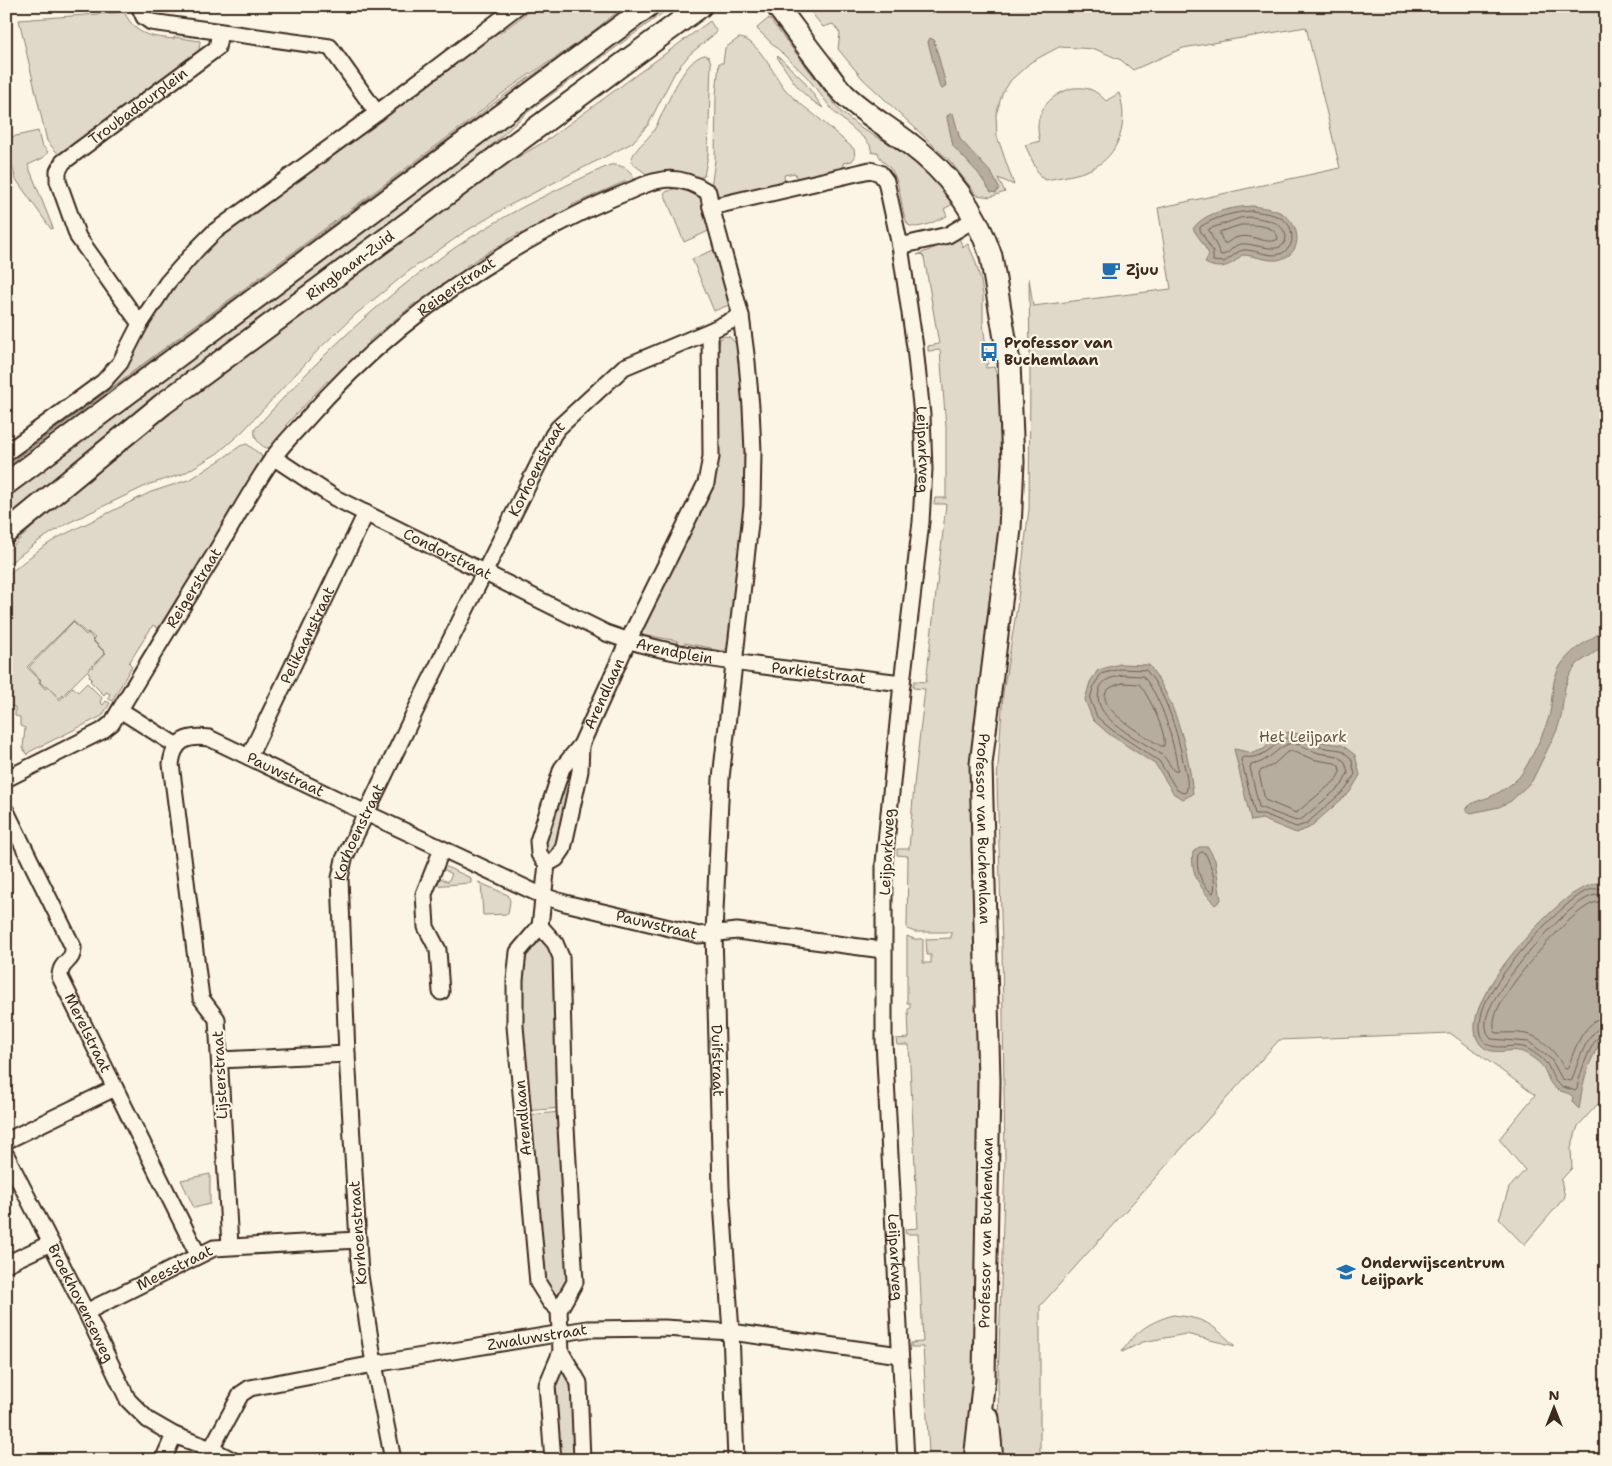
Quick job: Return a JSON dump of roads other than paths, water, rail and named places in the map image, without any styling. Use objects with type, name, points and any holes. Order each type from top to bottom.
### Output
[{"type":"main road","name":"Ringbaan-Zuid","points":[[6,484],[648,6]]},
{"type":"main road","name":"Ringbaan-Zuid","points":[[6,533],[163,404],[701,6]]},
{"type":"main road","name":"Professor van Buchemlaan","points":[[777,6],[842,92],[865,113],[890,129],[934,163],[953,184],[966,203],[986,240],[991,256],[1009,362],[1013,462],[1010,529],[981,764],[988,1081],[984,1378],[975,1460]]},
{"type":"main road","name":"Professor van Buchemlaan","points":[[984,1378],[992,1460]]},
{"type":"street","points":[[138,6],[144,17],[151,22],[330,47],[377,114]]},
{"type":"street","points":[[6,453],[103,382],[120,364],[140,324],[168,283],[214,232],[377,114],[518,6]]},
{"type":"street","name":"Troubadourplein","points":[[140,324],[78,237],[58,181],[58,171],[63,162],[217,48],[220,32]]},
{"type":"street","points":[[711,207],[870,170],[880,173],[886,180],[900,246],[948,235],[975,219]]},
{"type":"street","name":"Reigerstraat","points":[[6,779],[102,731],[112,723],[273,457],[323,400],[376,349],[444,294],[503,255],[544,231],[659,179],[678,179],[698,186],[708,192],[711,207]]},
{"type":"street","name":"Arendplein","points":[[710,332],[711,457],[706,483],[628,641],[734,662],[752,506],[753,452],[748,371],[741,316],[711,207]]},
{"type":"street","name":"Leijparkweg","points":[[900,246],[919,386],[924,469],[921,522],[902,683],[884,863],[884,1041],[906,1460]]},
{"type":"street","points":[[710,332],[741,316]]},
{"type":"street","name":"Korhoenstraat","points":[[393,1460],[374,1364],[360,1275],[347,1054],[340,878],[344,859],[552,435],[624,367],[710,332]]},
{"type":"street","name":"Condorstraat","points":[[273,457],[335,498],[606,633],[628,641]]},
{"type":"street","name":"Pelikaanstraat","points":[[249,757],[366,513]]},
{"type":"street","name":"Arendlaan","points":[[559,1310],[550,1302],[538,1283],[515,1026],[515,980],[518,952],[540,926],[547,864],[539,854],[538,841],[562,768],[581,745],[628,641]]},
{"type":"street","name":"Parkietstraat","points":[[734,662],[902,683]]},
{"type":"street","name":"Duifstraat","points":[[734,662],[722,778],[714,933],[721,1188],[732,1332],[736,1460]]},
{"type":"street","points":[[120,710],[177,746]]},
{"type":"street","name":"Pauwstraat","points":[[177,746],[184,739],[195,736],[209,738],[543,896],[565,903],[699,935],[738,931],[883,950]]},
{"type":"street","name":"Arendlaan","points":[[547,864],[556,859],[563,849],[580,771],[581,745]]},
{"type":"street","name":"Lijsterstraat","points":[[177,746],[172,756],[171,764],[201,998],[217,1019],[230,1246]]},
{"type":"street","name":"Merelstraat","points":[[6,811],[73,947],[73,954],[70,960],[64,963],[60,969],[60,977],[198,1255]]},
{"type":"street","points":[[441,992],[438,950],[426,927],[424,894],[442,849]]},
{"type":"street","points":[[540,926],[555,943],[562,957],[565,1110],[575,1282],[559,1310],[561,1352],[547,1385],[553,1460]]},
{"type":"street","points":[[220,1060],[347,1054]]},
{"type":"street","points":[[6,1142],[115,1088]]},
{"type":"street","name":"Broekhovenseweg","points":[[6,1155],[86,1312],[128,1400],[148,1420],[174,1435],[211,1449],[232,1460]]},
{"type":"street","name":"Meesstraat","points":[[86,1312],[214,1248],[358,1240]]},
{"type":"street","points":[[6,1264],[51,1243]]},
{"type":"street","name":"Zwaluwstraat","points":[[211,1449],[241,1394],[250,1388],[374,1364],[560,1332],[587,1329],[664,1328],[732,1332],[900,1355]]},
{"type":"street","points":[[561,1352],[579,1383],[582,1460]]},
{"type":"street","points":[[162,1460],[174,1435]]},
{"type":"water","points":[[930,38],[934,40],[946,85],[943,89],[940,88],[928,42]]},
{"type":"water","points":[[950,114],[953,114],[960,139],[992,174],[999,188],[996,193],[991,192],[978,173],[953,146],[947,118]]},
{"type":"water","points":[[1253,206],[1276,210],[1289,219],[1294,226],[1297,240],[1292,253],[1277,260],[1242,255],[1234,262],[1220,267],[1205,263],[1209,254],[1193,229],[1198,223],[1204,218],[1228,209]]},
{"type":"water","points":[[1606,629],[1606,645],[1577,664],[1569,676],[1565,687],[1561,717],[1557,730],[1532,781],[1511,801],[1499,807],[1471,813],[1466,810],[1474,803],[1503,790],[1520,776],[1537,745],[1548,719],[1554,680],[1559,668],[1572,652]]},
{"type":"water","points":[[1120,664],[1149,665],[1167,695],[1184,743],[1193,794],[1183,799],[1174,794],[1156,765],[1109,734],[1093,720],[1085,700],[1090,682],[1098,670]]},
{"type":"water","points":[[1289,732],[1304,735],[1321,742],[1342,745],[1355,755],[1360,775],[1350,792],[1309,828],[1296,833],[1262,819],[1251,821],[1234,749],[1253,753],[1264,749],[1276,736]]},
{"type":"water","points":[[1199,847],[1208,847],[1215,860],[1221,900],[1215,905],[1201,887],[1193,867],[1193,852]]},
{"type":"water","points":[[1596,883],[1606,883],[1606,1034],[1588,1069],[1579,1109],[1572,1102],[1573,1097],[1571,1095],[1556,1089],[1552,1085],[1543,1067],[1535,1059],[1520,1051],[1491,1051],[1486,1049],[1481,1045],[1475,1030],[1478,1011],[1488,989],[1502,967],[1520,945],[1569,896],[1580,889]]},
{"type":"place","name":"Zjuu","points":[[1111,270]]},
{"type":"place","name":"Professor van Buchemlaan","points":[[989,352]]},
{"type":"place","name":"Onderwijscentrum Leijpark","points":[[1346,1272]]},
{"type":"park label","name":"Het Leijpark","points":[[1303,737]]}]
